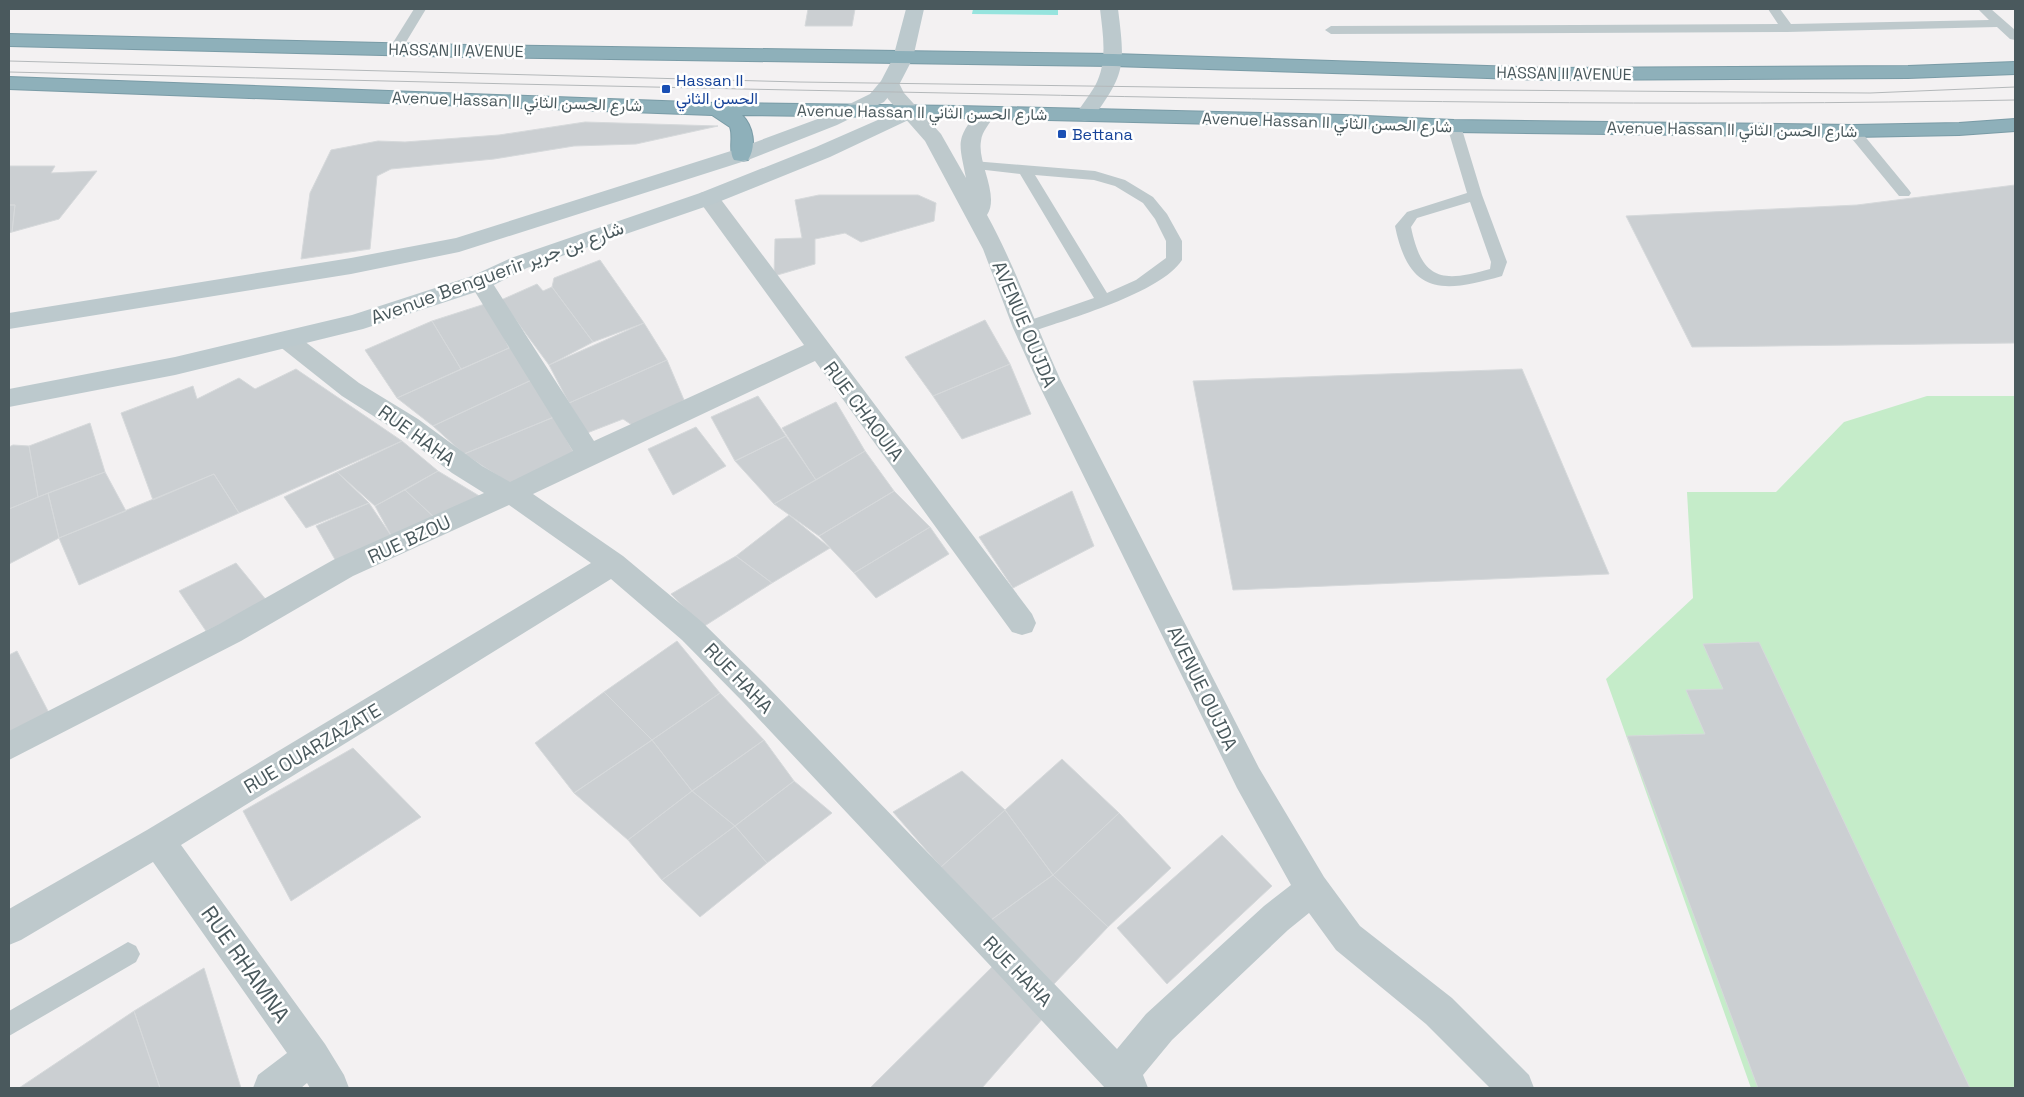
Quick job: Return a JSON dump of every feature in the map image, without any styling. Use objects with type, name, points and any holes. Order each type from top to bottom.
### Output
[{"type":"highway","name":"HASSAN II AVENUE","points":[[9,40],[903,58]]},
{"type":"highway","points":[[903,58],[1112,60]]},
{"type":"highway","name":"HASSAN II AVENUE","points":[[1112,60],[1548,74],[1898,72],[2015,68]]},
{"type":"highway","name":"Avenue Hassan II شارع الحسن الثاني","points":[[9,83],[716,108],[1086,115],[1454,126],[1853,131],[2015,125]]},
{"type":"highway","points":[[716,108],[730,115],[741,125],[744,135],[741,155]]},
{"type":"main road","name":"Avenue Benguerir شارع بن جرير","points":[[9,321],[342,268],[458,245],[741,155],[856,110],[877,98],[890,83],[903,58],[915,9]]},
{"type":"main road","points":[[1086,115],[1099,97],[1112,69],[1109,9]]},
{"type":"main road","name":"Avenue Benguerir شارع بن جرير","points":[[9,398],[174,366],[355,323],[480,282],[520,263],[708,198],[823,152],[912,112]]},
{"type":"street","name":"AVENUE OUJDA","points":[[890,83],[896,95],[934,138],[994,249],[1025,328],[1049,381],[1248,778],[1312,889],[1348,938],[1439,1011],[1516,1088]]},
{"type":"street","name":"AVENUE OUJDA","points":[[980,224],[977,178],[968,142],[977,125],[986,114]]},
{"type":"street","name":"RUE CHAOUIA","points":[[708,198],[1022,623]]},
{"type":"street","points":[[480,282],[589,455]]},
{"type":"street","name":"RUE HAHA","points":[[287,340],[360,396],[391,413],[426,438],[460,467],[492,487],[511,494],[613,564],[692,631],[754,693],[1124,1082]]},
{"type":"street","name":"RUE BZOU","points":[[9,746],[231,632],[343,568],[511,494],[589,455],[818,349]]},
{"type":"street","name":"RUE OUARZAZATE","points":[[9,928],[158,841],[613,564]]},
{"type":"street","name":"RUE RHAMNA","points":[[158,841],[312,1057],[331,1088]]},
{"type":"street","points":[[1124,1082],[1159,1027],[1276,918],[1312,889]]},
{"type":"street","points":[[271,1088],[312,1057]]},
{"type":"lane","points":[[395,49],[420,9]]},
{"type":"lane","points":[[1774,9],[1787,28]]},
{"type":"lane","points":[[1984,9],[2015,36]]},
{"type":"lane","points":[[1331,30],[1787,28],[2002,23]]},
{"type":"lane","points":[[1454,126],[1475,195],[1499,262],[1497,272],[1484,277],[1449,282],[1428,278],[1414,266],[1406,247],[1403,226],[1412,215],[1475,195]]},
{"type":"lane","points":[[1853,131],[1904,193]]},
{"type":"lane","points":[[973,166],[1095,176],[1120,183],[1148,200],[1162,217],[1174,240],[1174,260],[1159,275],[1104,301],[1025,328]]},
{"type":"lane","points":[[1025,170],[1104,301]]},
{"type":"lane","points":[[9,1024],[128,954]]},
{"type":"green space","points":[[1927,396],[2015,396],[2015,1088],[1751,1088],[1606,679],[1693,598],[1687,492],[1776,492],[1844,422]]},
{"type":"water","points":[[973,9],[1058,9],[1058,15],[972,14]]},
{"type":"building","points":[[808,9],[855,9],[852,26],[805,26]]},
{"type":"building","points":[[585,122],[718,126],[636,144],[574,146],[494,159],[391,169],[377,176],[370,249],[301,259],[310,193],[331,150],[378,141],[405,142],[499,135]]},
{"type":"building","points":[[9,166],[55,166],[51,173],[97,171],[59,219],[12,232],[15,205],[9,205]]},
{"type":"building","points":[[2015,185],[2015,343],[1692,347],[1626,216],[1857,205]]},
{"type":"building","points":[[819,195],[918,195],[936,203],[934,221],[861,242],[845,233],[815,239],[815,264],[774,276],[775,239],[802,238],[795,200]]},
{"type":"building","points":[[9,205],[15,205],[12,232],[9,233]]},
{"type":"building","points":[[600,260],[644,323],[593,342],[552,287],[554,278]]},
{"type":"building","points":[[537,284],[543,291],[552,287],[593,342],[549,365],[501,300]]},
{"type":"building","points":[[488,303],[509,348],[461,369],[432,321]]},
{"type":"building","points":[[985,320],[1010,364],[933,396],[905,357]]},
{"type":"building","points":[[432,321],[461,369],[397,398],[365,350]]},
{"type":"building","points":[[644,323],[667,360],[569,403],[549,365]]},
{"type":"building","points":[[518,344],[538,377],[433,426],[397,398]]},
{"type":"building","points":[[667,360],[684,400],[638,429],[623,419],[587,433],[569,403]]},
{"type":"building","points":[[1010,364],[1031,414],[962,439],[933,396]]},
{"type":"building","points":[[296,369],[402,441],[239,513],[214,474],[153,500],[121,413],[193,386],[197,399],[239,378],[255,389]]},
{"type":"building","points":[[1522,369],[1609,574],[1233,590],[1193,381]]},
{"type":"building","points":[[538,377],[554,417],[464,454],[433,426]]},
{"type":"building","points":[[758,396],[786,436],[735,461],[711,417]]},
{"type":"building","points":[[836,402],[865,451],[816,480],[782,428]]},
{"type":"building","points":[[554,417],[574,453],[512,485],[464,454]]},
{"type":"building","points":[[90,423],[105,472],[38,497],[29,446]]},
{"type":"building","points":[[696,427],[726,466],[673,495],[648,449]]},
{"type":"building","points":[[786,436],[816,480],[774,504],[735,461]]},
{"type":"building","points":[[402,441],[438,471],[375,506],[337,472]]},
{"type":"building","points":[[13,445],[29,446],[38,497],[9,509],[9,447]]},
{"type":"building","points":[[865,451],[894,491],[819,536],[774,504]]},
{"type":"building","points":[[438,471],[481,497],[436,519],[405,490]]},
{"type":"building","points":[[105,472],[126,511],[59,538],[48,493]]},
{"type":"building","points":[[337,472],[369,503],[306,528],[284,497]]},
{"type":"building","points":[[214,474],[239,513],[79,585],[59,538]]},
{"type":"building","points":[[405,490],[436,519],[392,537],[375,506]]},
{"type":"building","points":[[894,491],[930,527],[854,573],[819,536]]},
{"type":"building","points":[[1072,491],[1094,546],[1013,588],[979,537]]},
{"type":"building","points":[[48,493],[59,538],[9,564],[9,509]]},
{"type":"building","points":[[369,503],[392,537],[337,563],[316,526]]},
{"type":"building","points":[[789,515],[830,548],[772,583],[736,556]]},
{"type":"building","points":[[930,527],[949,554],[876,598],[854,573]]},
{"type":"building","points":[[736,556],[772,583],[703,627],[671,594]]},
{"type":"building","points":[[236,563],[267,601],[206,631],[179,591]]},
{"type":"building","points":[[677,641],[720,693],[652,740],[604,692]]},
{"type":"building","points":[[1759,642],[1970,1088],[1758,1088],[1627,736],[1705,734],[1686,690],[1723,689],[1703,644]]},
{"type":"building","points":[[17,651],[49,713],[9,733],[9,655]]},
{"type":"building","points":[[604,692],[652,740],[574,793],[535,743]]},
{"type":"building","points":[[720,693],[764,740],[692,791],[652,740]]},
{"type":"building","points":[[652,740],[692,791],[628,840],[574,793]]},
{"type":"building","points":[[764,740],[794,781],[735,826],[692,791]]},
{"type":"building","points":[[353,748],[421,817],[291,901],[243,811]]},
{"type":"building","points":[[1062,759],[1119,813],[1053,875],[1005,810]]},
{"type":"building","points":[[962,771],[1005,810],[941,867],[893,812]]},
{"type":"building","points":[[794,781],[832,813],[767,863],[735,826]]},
{"type":"building","points":[[692,791],[735,826],[662,880],[628,840]]},
{"type":"building","points":[[1005,810],[1053,875],[991,920],[941,867]]},
{"type":"building","points":[[1119,813],[1171,868],[1108,927],[1053,875]]},
{"type":"building","points":[[735,826],[767,863],[700,917],[662,880]]},
{"type":"building","points":[[1222,835],[1272,886],[1167,984],[1117,928]]},
{"type":"building","points":[[1053,875],[1108,927],[1054,984],[991,920]]},
{"type":"building","points":[[995,964],[1044,1017],[982,1088],[870,1088]]},
{"type":"building","points":[[204,968],[241,1088],[160,1088],[134,1011]]},
{"type":"building","points":[[134,1011],[160,1088],[19,1088]]},
{"type":"tram line","points":[[9,61],[799,82],[1229,88],[1870,93],[2015,87]]},
{"type":"tram line","points":[[9,72],[1379,101],[1761,103],[2015,100]]},
{"type":"place","name":"Hassan II الحسن الثاني","points":[[666,89]]},
{"type":"place","name":"Bettana","points":[[1062,134]]}]
